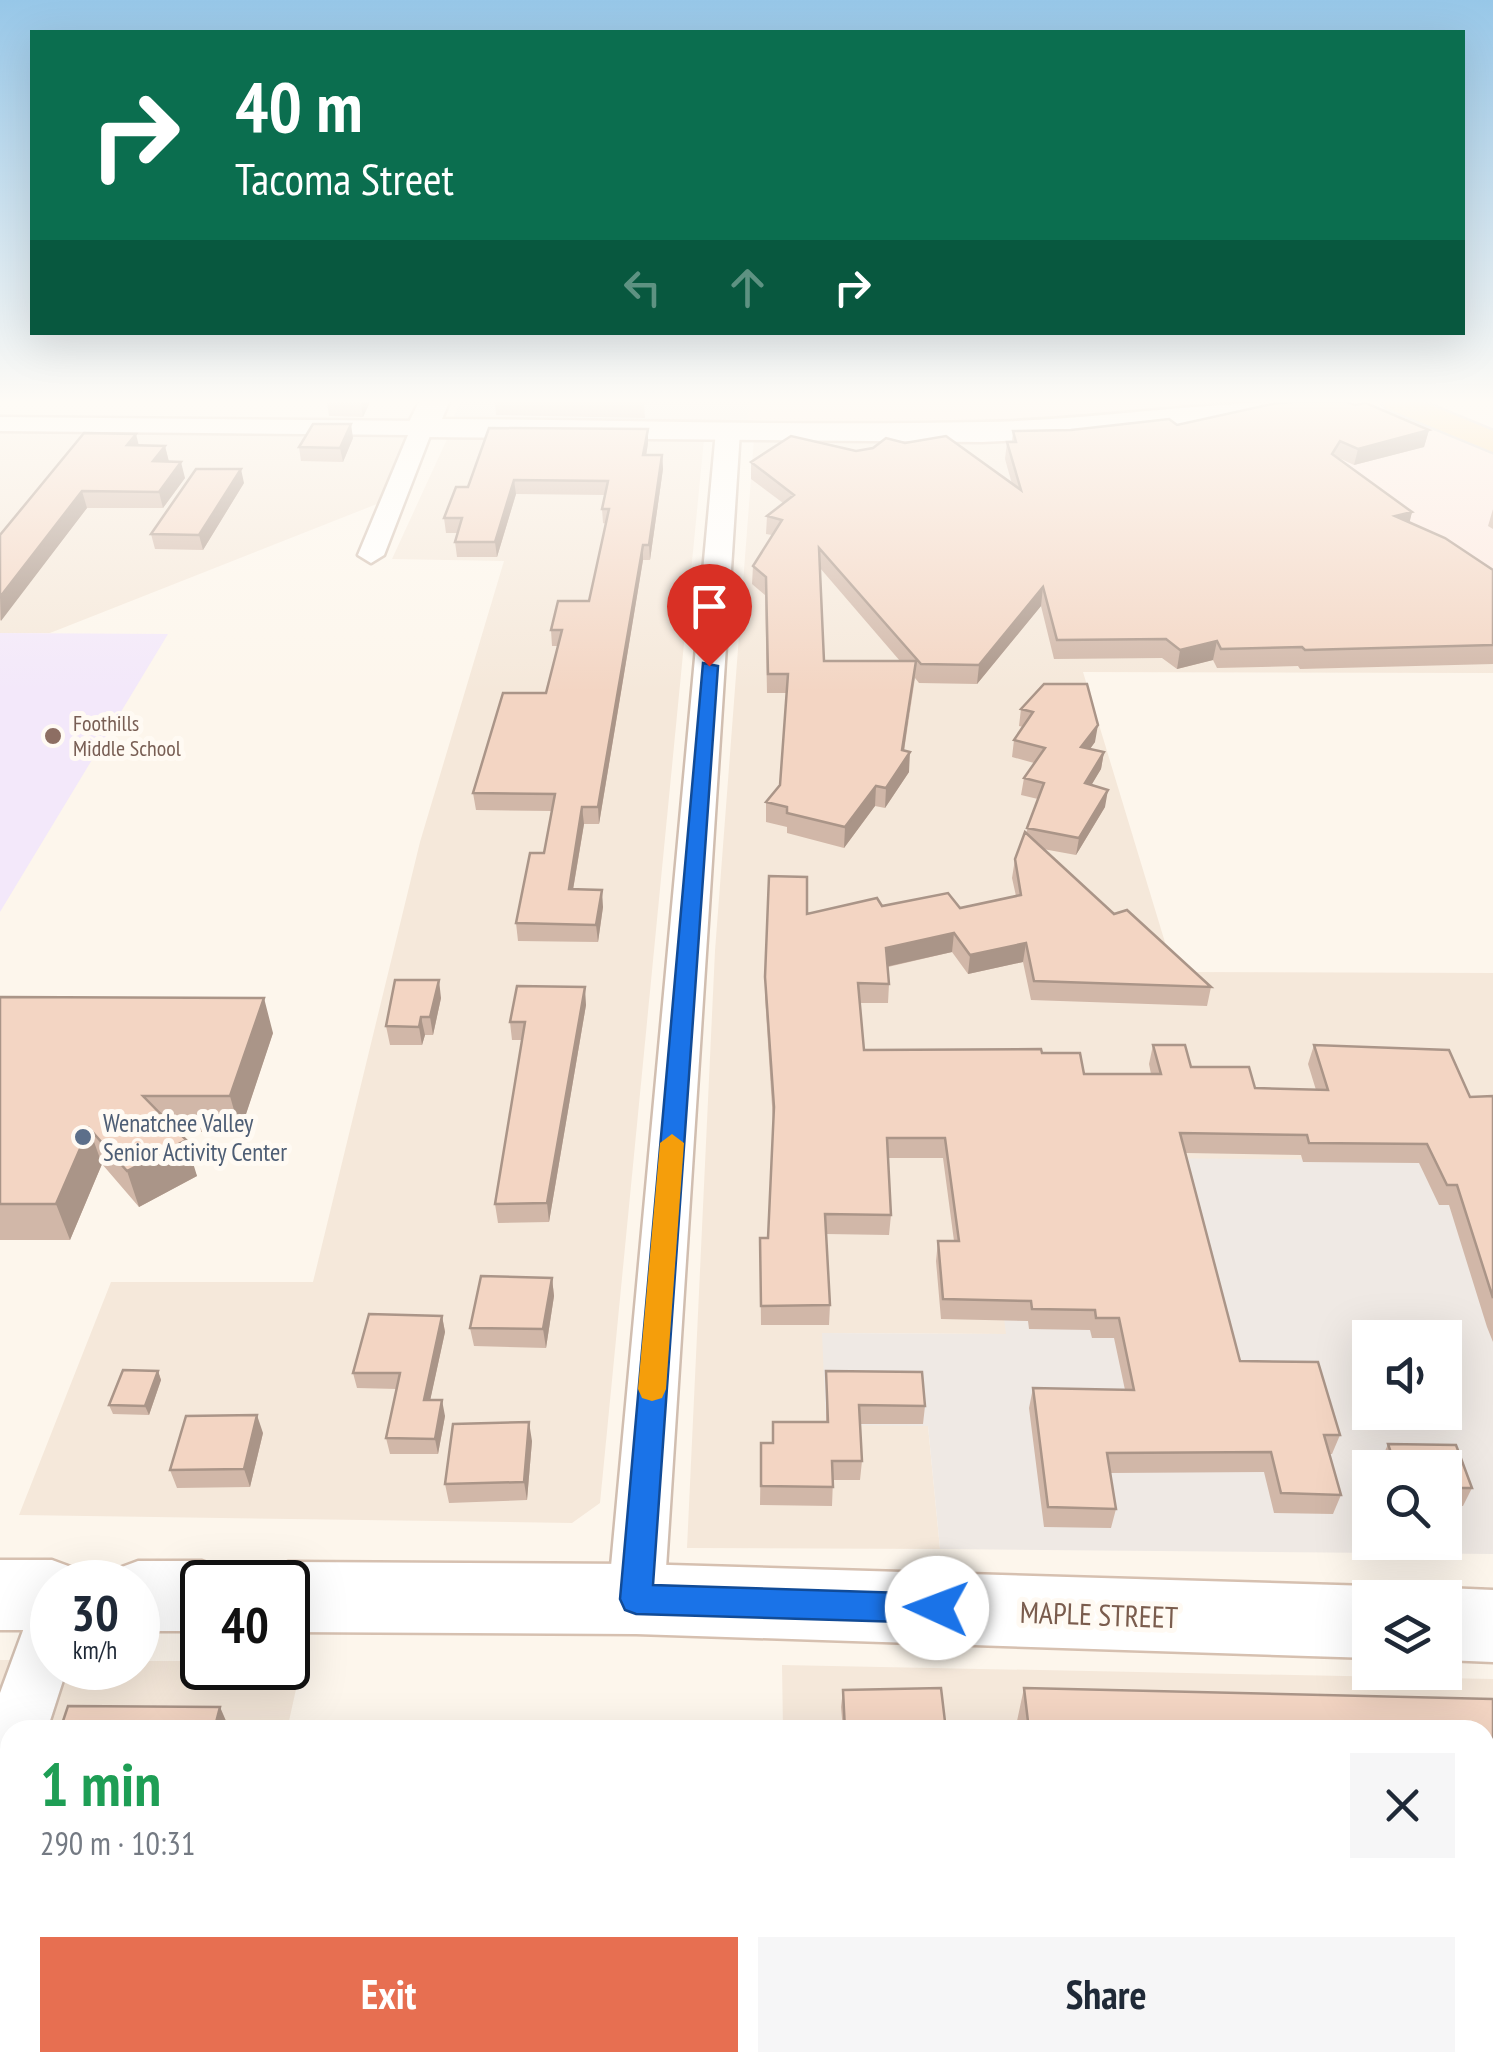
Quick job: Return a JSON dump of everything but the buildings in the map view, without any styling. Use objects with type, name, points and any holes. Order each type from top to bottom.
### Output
[{"type":"street","points":[[370,555],[393,499]]},
{"type":"street","points":[[636,1599],[723,499]]},
{"type":"street","points":[[0,1595],[30,1595]]},
{"type":"street","name":"MAPLE STREET","points":[[310,1597],[636,1599],[1352,1621]]},
{"type":"street","points":[[1462,1625],[1493,1626]]},
{"type":"street","points":[[20,1720],[30,1690]]},
{"type":"shaded area","points":[[0,499],[383,499],[50,633],[0,633]]},
{"type":"shaded area","points":[[420,499],[698,499],[600,1503],[572,1523],[19,1515],[111,1282],[313,1282],[420,842],[504,561],[392,559]]},
{"type":"shaded area","points":[[749,499],[1242,499],[1493,583],[1493,673],[1083,672],[1174,972],[1493,973],[1493,1291],[983,1158],[1007,1334],[823,1333],[928,1426],[940,1549],[687,1548],[715,951]]},
{"type":"shaded area","points":[[1325,499],[1493,499],[1493,583]]},
{"type":"shaded area","name":"Foothills Middle School","points":[[0,633],[168,634],[0,912]]},
{"type":"shaded area","points":[[983,1157],[1436,1160],[1493,1291],[1493,1554],[1462,1554],[1462,1450],[1352,1450],[1352,1553],[940,1549],[928,1426],[826,1425],[822,1333],[1006,1334]]},
{"type":"shaded area","points":[[0,1660],[30,1660],[30,1690],[160,1690],[160,1661],[180,1661],[180,1690],[296,1690],[289,1720],[0,1720]]},
{"type":"shaded area","points":[[782,1665],[1352,1676],[1352,1690],[1462,1690],[1462,1678],[1493,1679],[1493,1720],[783,1720]]},
{"type":"slow traffic","points":[[652,1389],[672,1143]]},
{"type":"place","name":"Foothills Middle School","points":[[53,736]]},
{"type":"place","name":"Wenatchee Valley Senior Activity Center","points":[[83,1137]]},
{"type":"route","points":[[709,666],[636,1599],[937,1608]]}]
